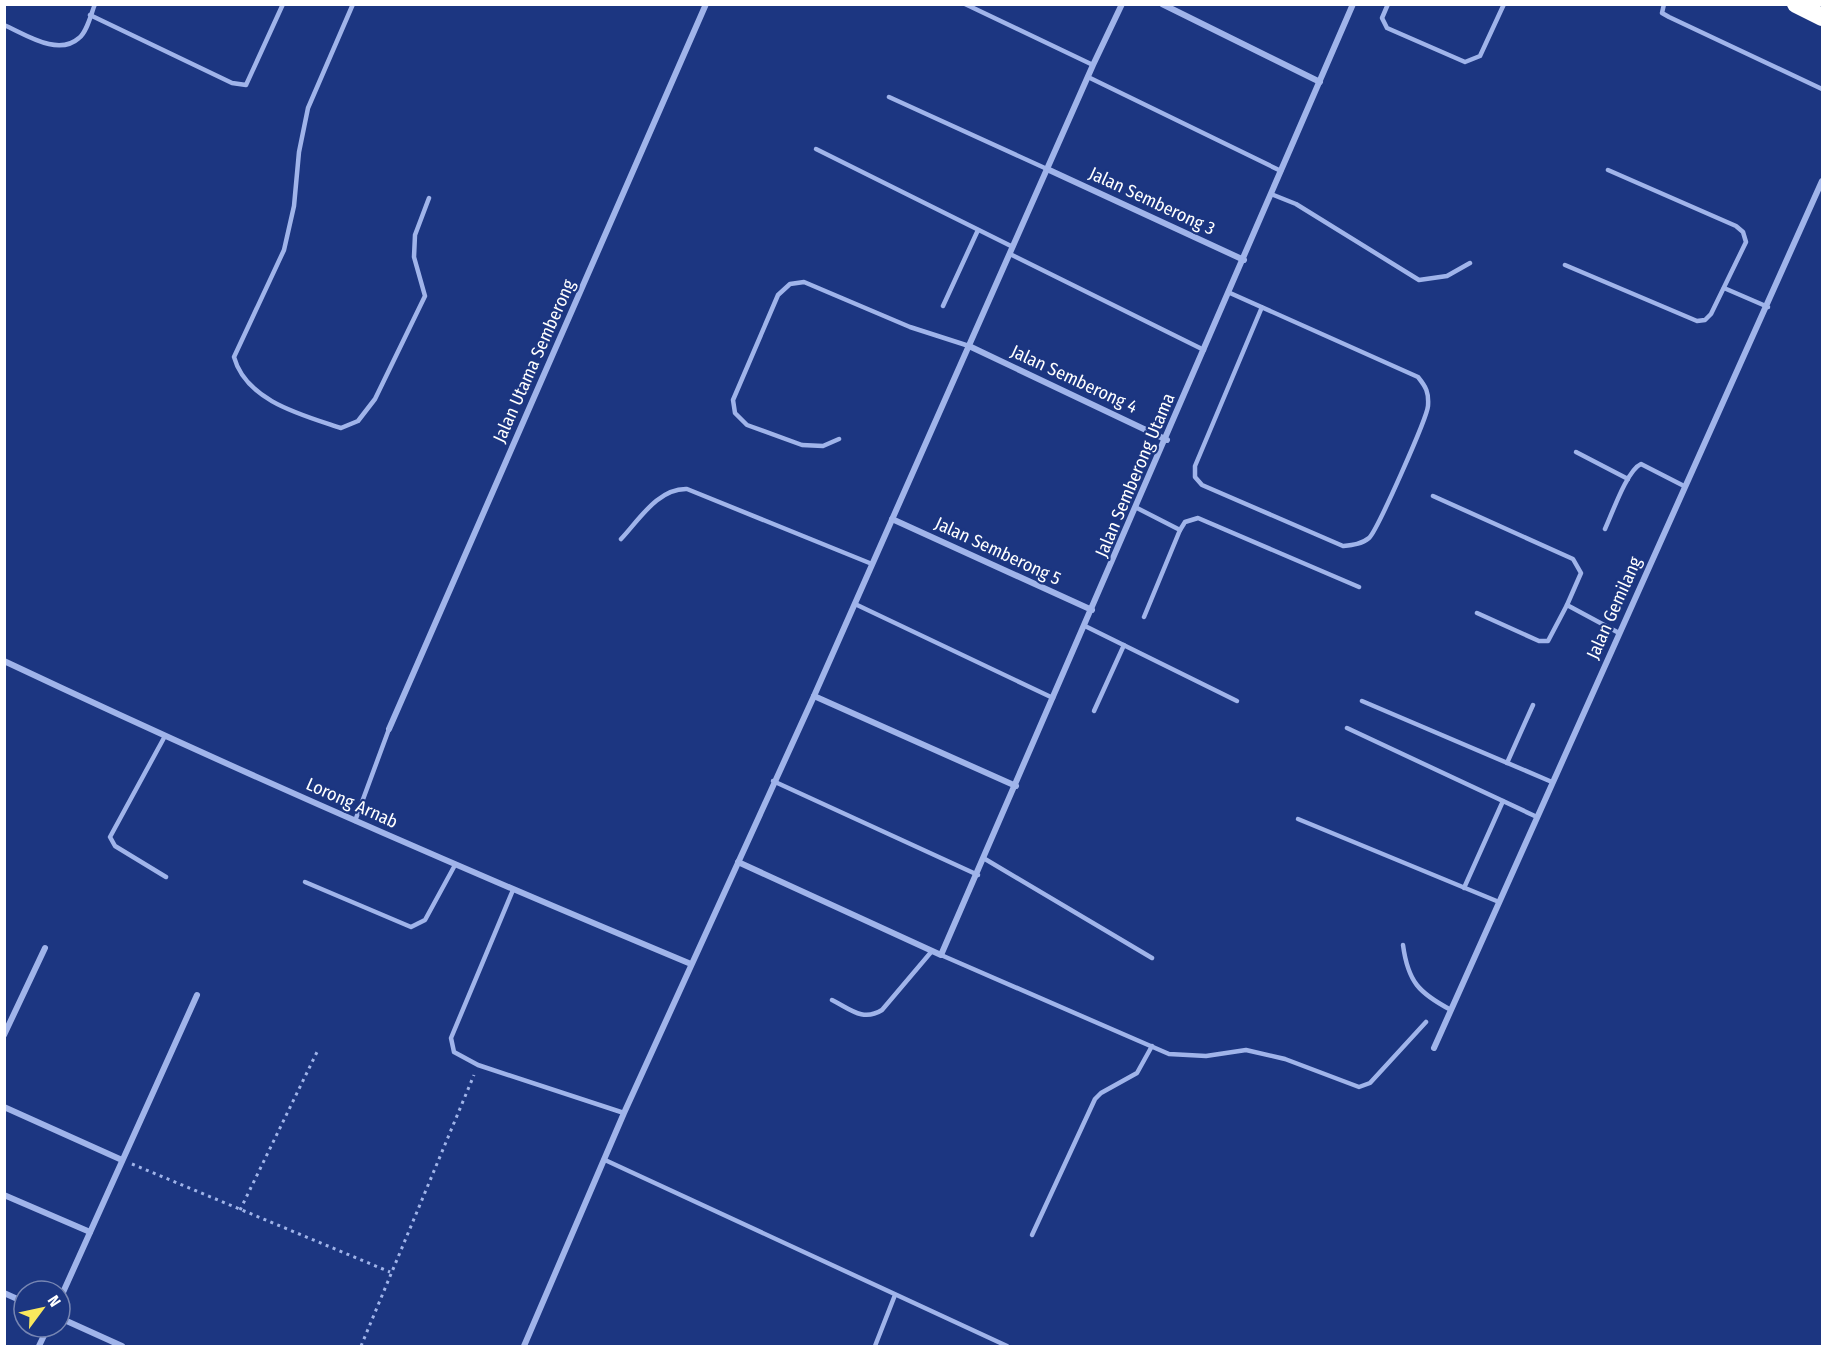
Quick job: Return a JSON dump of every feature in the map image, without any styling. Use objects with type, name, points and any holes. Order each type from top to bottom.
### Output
[{"type":"highway","points":[[1796,4],[1822,17]]},
{"type":"street","name":"Jalan Utama Semberong","points":[[389,729],[706,4]]},
{"type":"street","points":[[524,1347],[624,1113],[773,781],[814,696],[1047,168],[1122,4]]},
{"type":"street","points":[[1162,4],[1320,82]]},
{"type":"street","name":"Jalan Semberong Utama","points":[[941,956],[1167,440],[1353,4]]},
{"type":"street","name":"Jalan Semberong 3","points":[[1047,168],[1244,260]]},
{"type":"street","name":"Jalan Gemilang","points":[[1434,1048],[1822,182]]},
{"type":"street","name":"Jalan Semberong 4","points":[[969,346],[1167,440]]},
{"type":"street","name":"Jalan Semberong 5","points":[[892,519],[1092,610]]},
{"type":"street","name":"Lorong Arnab","points":[[4,661],[355,821],[691,964]]},
{"type":"street","points":[[814,696],[1016,786]]},
{"type":"street","points":[[738,862],[941,956]]},
{"type":"street","points":[[4,1035],[45,948]]},
{"type":"street","points":[[69,1279],[197,995]]},
{"type":"street","points":[[4,1107],[122,1160]]},
{"type":"street","points":[[4,1195],[90,1232]]},
{"type":"street","points":[[72,1324],[122,1347]]},
{"type":"lane","points":[[4,26],[51,45],[68,45],[80,38],[95,4]]},
{"type":"lane","points":[[90,15],[232,84],[246,85],[283,4]]},
{"type":"lane","points":[[352,4],[308,108],[299,152],[294,206],[284,250],[234,357],[238,374],[249,387],[310,418],[341,428],[358,421],[375,399],[425,296],[414,257],[415,235],[429,198]]},
{"type":"lane","points":[[965,4],[1093,65]]},
{"type":"lane","points":[[1388,4],[1382,18],[1387,28],[1465,62],[1473,61],[1480,56],[1504,4]]},
{"type":"lane","points":[[1664,4],[1662,13],[1669,17],[1822,89]]},
{"type":"lane","points":[[1088,77],[1281,171]]},
{"type":"lane","points":[[889,97],[1047,168]]},
{"type":"lane","points":[[816,149],[978,230],[1012,251],[1205,350]]},
{"type":"lane","points":[[1565,265],[1696,321],[1705,320],[1711,314],[1746,242],[1743,232],[1736,226],[1608,170]]},
{"type":"lane","points":[[1272,194],[1296,204],[1419,280],[1446,276],[1470,263]]},
{"type":"lane","points":[[943,306],[978,230]]},
{"type":"lane","points":[[839,440],[823,446],[802,445],[747,425],[735,413],[733,400],[746,369],[778,295],[790,284],[804,282],[910,327],[969,346]]},
{"type":"lane","points":[[1724,288],[1767,307]]},
{"type":"lane","points":[[1230,293],[1262,307],[1418,377],[1428,390],[1428,409],[1398,478],[1370,537],[1359,544],[1343,546],[1202,485],[1195,477],[1195,466],[1262,307]]},
{"type":"lane","points":[[1576,452],[1628,479]]},
{"type":"lane","points":[[1605,529],[1637,465],[1641,464],[1684,486]]},
{"type":"lane","points":[[621,539],[663,494],[674,488],[687,489],[872,564]]},
{"type":"lane","points":[[1433,496],[1573,559],[1581,573],[1548,640],[1539,641],[1477,613]]},
{"type":"lane","points":[[1137,508],[1180,530]]},
{"type":"lane","points":[[1144,617],[1180,530],[1185,522],[1198,518],[1359,587]]},
{"type":"lane","points":[[855,604],[1054,699]]},
{"type":"lane","points":[[1567,605],[1619,633]]},
{"type":"lane","points":[[1085,626],[1237,701]]},
{"type":"lane","points":[[1094,711],[1124,645]]},
{"type":"lane","points":[[1362,701],[1552,783]]},
{"type":"lane","points":[[1507,763],[1533,705]]},
{"type":"lane","points":[[1347,728],[1537,817]]},
{"type":"lane","points":[[355,821],[389,729]]},
{"type":"lane","points":[[165,736],[110,837],[115,846],[166,877]]},
{"type":"lane","points":[[773,781],[978,875]]},
{"type":"lane","points":[[1464,888],[1503,801]]},
{"type":"lane","points":[[1298,819],[1499,902]]},
{"type":"lane","points":[[985,859],[1152,958]]},
{"type":"lane","points":[[305,882],[411,927],[420,926],[455,864]]},
{"type":"lane","points":[[513,890],[451,1038],[454,1052],[478,1065],[624,1113]]},
{"type":"lane","points":[[1403,945],[1407,967],[1416,984],[1426,997],[1451,1010]]},
{"type":"lane","points":[[832,999],[864,1017],[873,1016],[882,1010],[932,951]]},
{"type":"lane","points":[[941,956],[1169,1054],[1206,1056],[1246,1050],[1285,1059],[1365,1087],[1426,1023]]},
{"type":"lane","points":[[1032,1235],[1095,1099],[1101,1093],[1137,1073],[1152,1046]]},
{"type":"lane","points":[[605,1160],[895,1294],[994,1344],[1006,1347]]},
{"type":"lane","points":[[875,1347],[895,1294]]},
{"type":"path","points":[[240,1210],[318,1050]]},
{"type":"path","points":[[361,1347],[390,1272],[478,1065]]},
{"type":"path","points":[[122,1160],[390,1272]]}]
